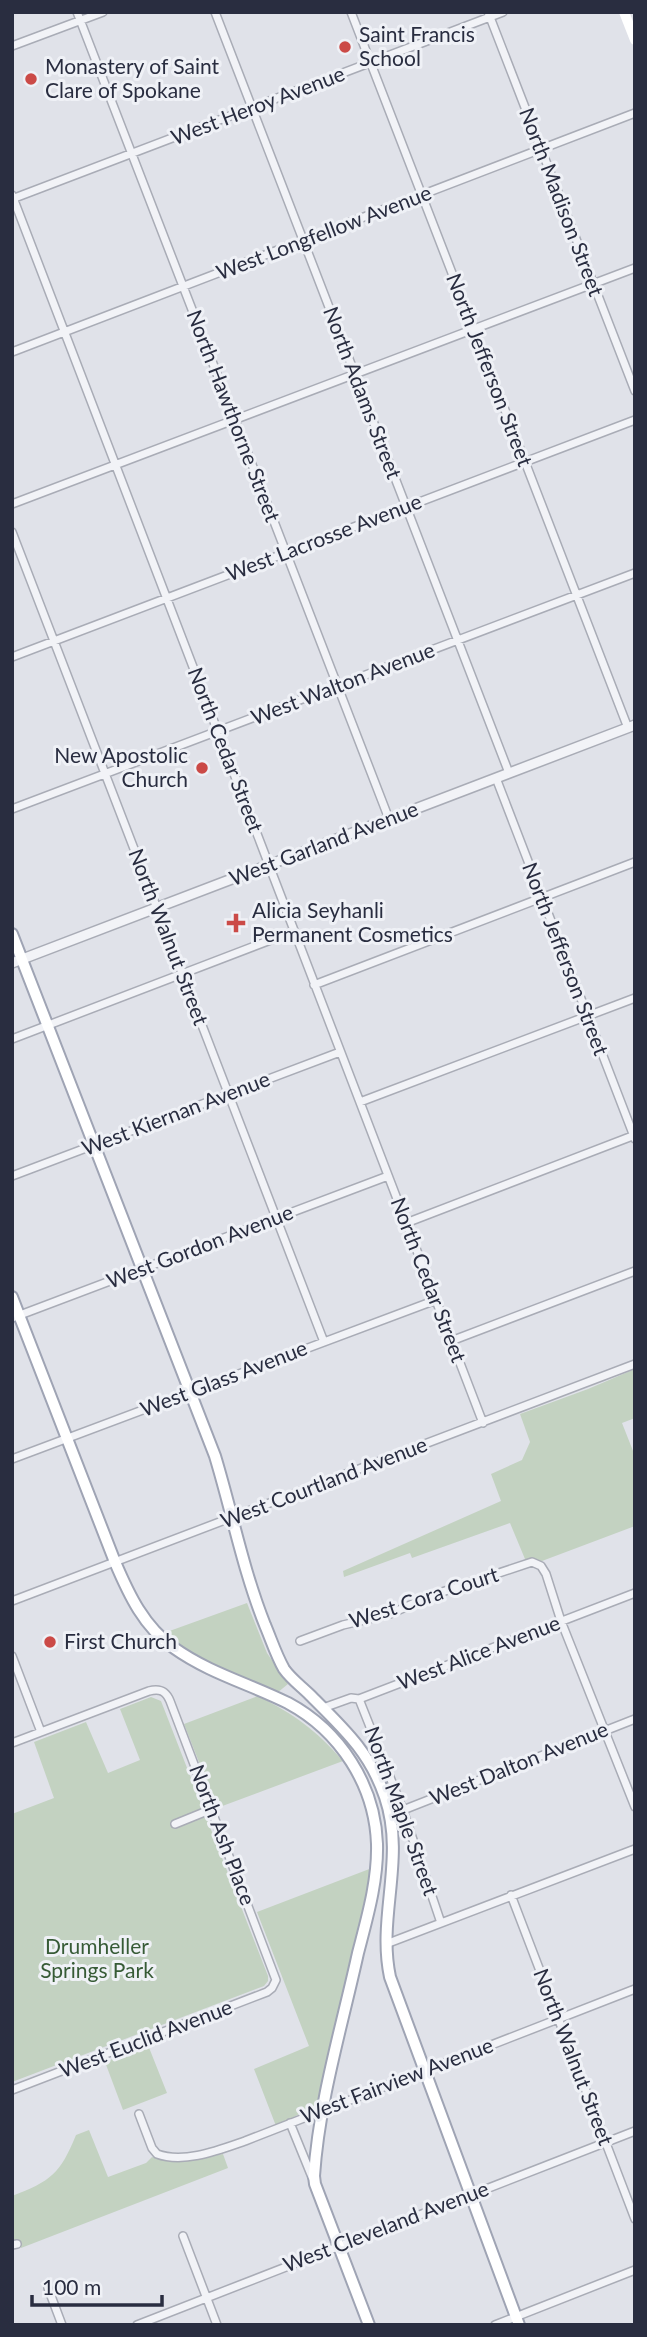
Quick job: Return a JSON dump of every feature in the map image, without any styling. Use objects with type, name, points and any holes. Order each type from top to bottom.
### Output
[{"type":"main road","points":[[624,12],[635,40]]},
{"type":"main road","points":[[12,934],[17,961],[48,1025],[215,1456],[252,1592],[277,1654],[291,1677],[342,1726],[369,1760],[379,1779],[393,1830],[394,1863],[386,1944],[387,1964],[393,1987],[518,2321]]},
{"type":"main road","points":[[12,1297],[16,1317],[68,1438],[130,1598],[149,1625],[172,1647],[206,1668],[287,1703],[312,1718],[342,1748],[365,1789],[376,1830],[376,1872],[323,2110],[316,2154],[315,2184],[369,2325]]},
{"type":"street","name":"North Hawthorne Street","points":[[77,12],[389,819]]},
{"type":"street","points":[[12,46],[103,12]]},
{"type":"street","name":"North Adams Street","points":[[215,12],[509,774]]},
{"type":"street","name":"North Jefferson Street","points":[[351,12],[575,596],[631,726]]},
{"type":"street","name":"West Heroy Avenue","points":[[13,198],[370,63],[489,15],[503,12]]},
{"type":"street","name":"North Madison Street","points":[[489,15],[635,391]]},
{"type":"street","name":"West Longfellow Avenue","points":[[12,352],[635,114]]},
{"type":"street","name":"North Cedar Street","points":[[13,198],[483,1423]]},
{"type":"street","points":[[12,504],[635,268]]},
{"type":"street","name":"West Lacrosse Avenue","points":[[12,657],[635,420]]},
{"type":"street","name":"North Walnut Street","points":[[12,532],[324,1342]]},
{"type":"street","name":"West Walton Avenue","points":[[12,809],[635,573]]},
{"type":"street","name":"West Garland Avenue","points":[[17,961],[631,726]]},
{"type":"street","name":"North Jefferson Street","points":[[496,778],[634,1137]]},
{"type":"street","points":[[314,985],[635,862]]},
{"type":"street","points":[[12,1039],[294,931]]},
{"type":"street","points":[[360,1102],[635,998]]},
{"type":"street","name":"West Kiernan Avenue","points":[[12,1176],[340,1052]]},
{"type":"street","points":[[406,1223],[634,1137]]},
{"type":"street","name":"West Gordon Avenue","points":[[16,1317],[388,1176]]},
{"type":"street","points":[[452,1341],[635,1272]]},
{"type":"street","name":"West Glass Avenue","points":[[12,1460],[436,1300]]},
{"type":"street","name":"West Courtland Avenue","points":[[12,1601],[635,1364]]},
{"type":"street","name":"West Cora Court","points":[[300,1641],[343,1625],[390,1614],[433,1595],[532,1563],[541,1566],[546,1574],[561,1621]]},
{"type":"street","name":"West Alice Avenue","points":[[323,1708],[351,1698],[359,1699],[635,1592]]},
{"type":"street","points":[[561,1621],[635,1807]]},
{"type":"street","points":[[12,1656],[41,1732],[12,1743]]},
{"type":"street","name":"North Ash Place","points":[[41,1732],[149,1691],[162,1691],[170,1701],[276,1975],[276,1983]]},
{"type":"street","name":"North Maple Street","points":[[359,1699],[403,1810],[441,1923]]},
{"type":"street","name":"West Dalton Avenue","points":[[403,1810],[635,1719]]},
{"type":"street","points":[[175,1824],[212,1810]]},
{"type":"street","points":[[386,1944],[635,1849]]},
{"type":"street","name":"North Walnut Street","points":[[511,1895],[635,2219]]},
{"type":"street","name":"West Euclid Avenue","points":[[12,2090],[267,1992],[276,1983]]},
{"type":"street","name":"West Fairview Avenue","points":[[139,2114],[155,2152],[173,2157],[207,2152],[290,2123],[635,1989]]},
{"type":"street","points":[[290,2123],[315,2184]]},
{"type":"street","name":"West Cleveland Avenue","points":[[137,2325],[635,2131]]},
{"type":"street","points":[[183,2236],[217,2325]]},
{"type":"street","points":[[495,2325],[518,2321],[635,2270]]},
{"type":"street","points":[[48,2288],[62,2325]]},
{"type":"green space","points":[[635,1369],[635,1418],[622,1423],[635,1456],[635,1526],[542,1561],[525,1559],[510,1523],[412,1558],[410,1553],[344,1577],[343,1571],[501,1501],[491,1474],[522,1460],[530,1442],[520,1414]]},
{"type":"green space","points":[[247,1603],[267,1653],[288,1684],[277,1693],[204,1660],[164,1633]]},
{"type":"green space","points":[[258,1696],[304,1724],[343,1761],[217,1808],[184,1724]]},
{"type":"green space","name":"Drumheller Springs Park","points":[[151,1697],[161,1701],[268,1981],[264,1986],[12,2082],[12,1814],[54,1798],[34,1742],[86,1722],[108,1773],[140,1760],[120,1709]]},
{"type":"green space","points":[[372,1868],[317,2105],[276,2126],[254,2069],[309,2046],[257,1912]]},
{"type":"green space","points":[[148,2045],[167,2093],[123,2110],[105,2062]]},
{"type":"green space","points":[[89,2130],[108,2177],[146,2163],[152,2157],[178,2161],[223,2154],[228,2168],[21,2248],[17,2240],[12,2241],[12,2196],[36,2186],[53,2174],[65,2159],[76,2135]]},
{"type":"place","name":"Saint Francis School","points":[[345,47]]},
{"type":"place","name":"Monastery of Saint Clare of Spokane","points":[[31,79]]},
{"type":"place","name":"New Apostolic Church","points":[[202,768]]},
{"type":"place","name":"Alicia Seyhanli Permanent Cosmetics","points":[[236,923]]},
{"type":"place","name":"First Church","points":[[50,1642]]}]
